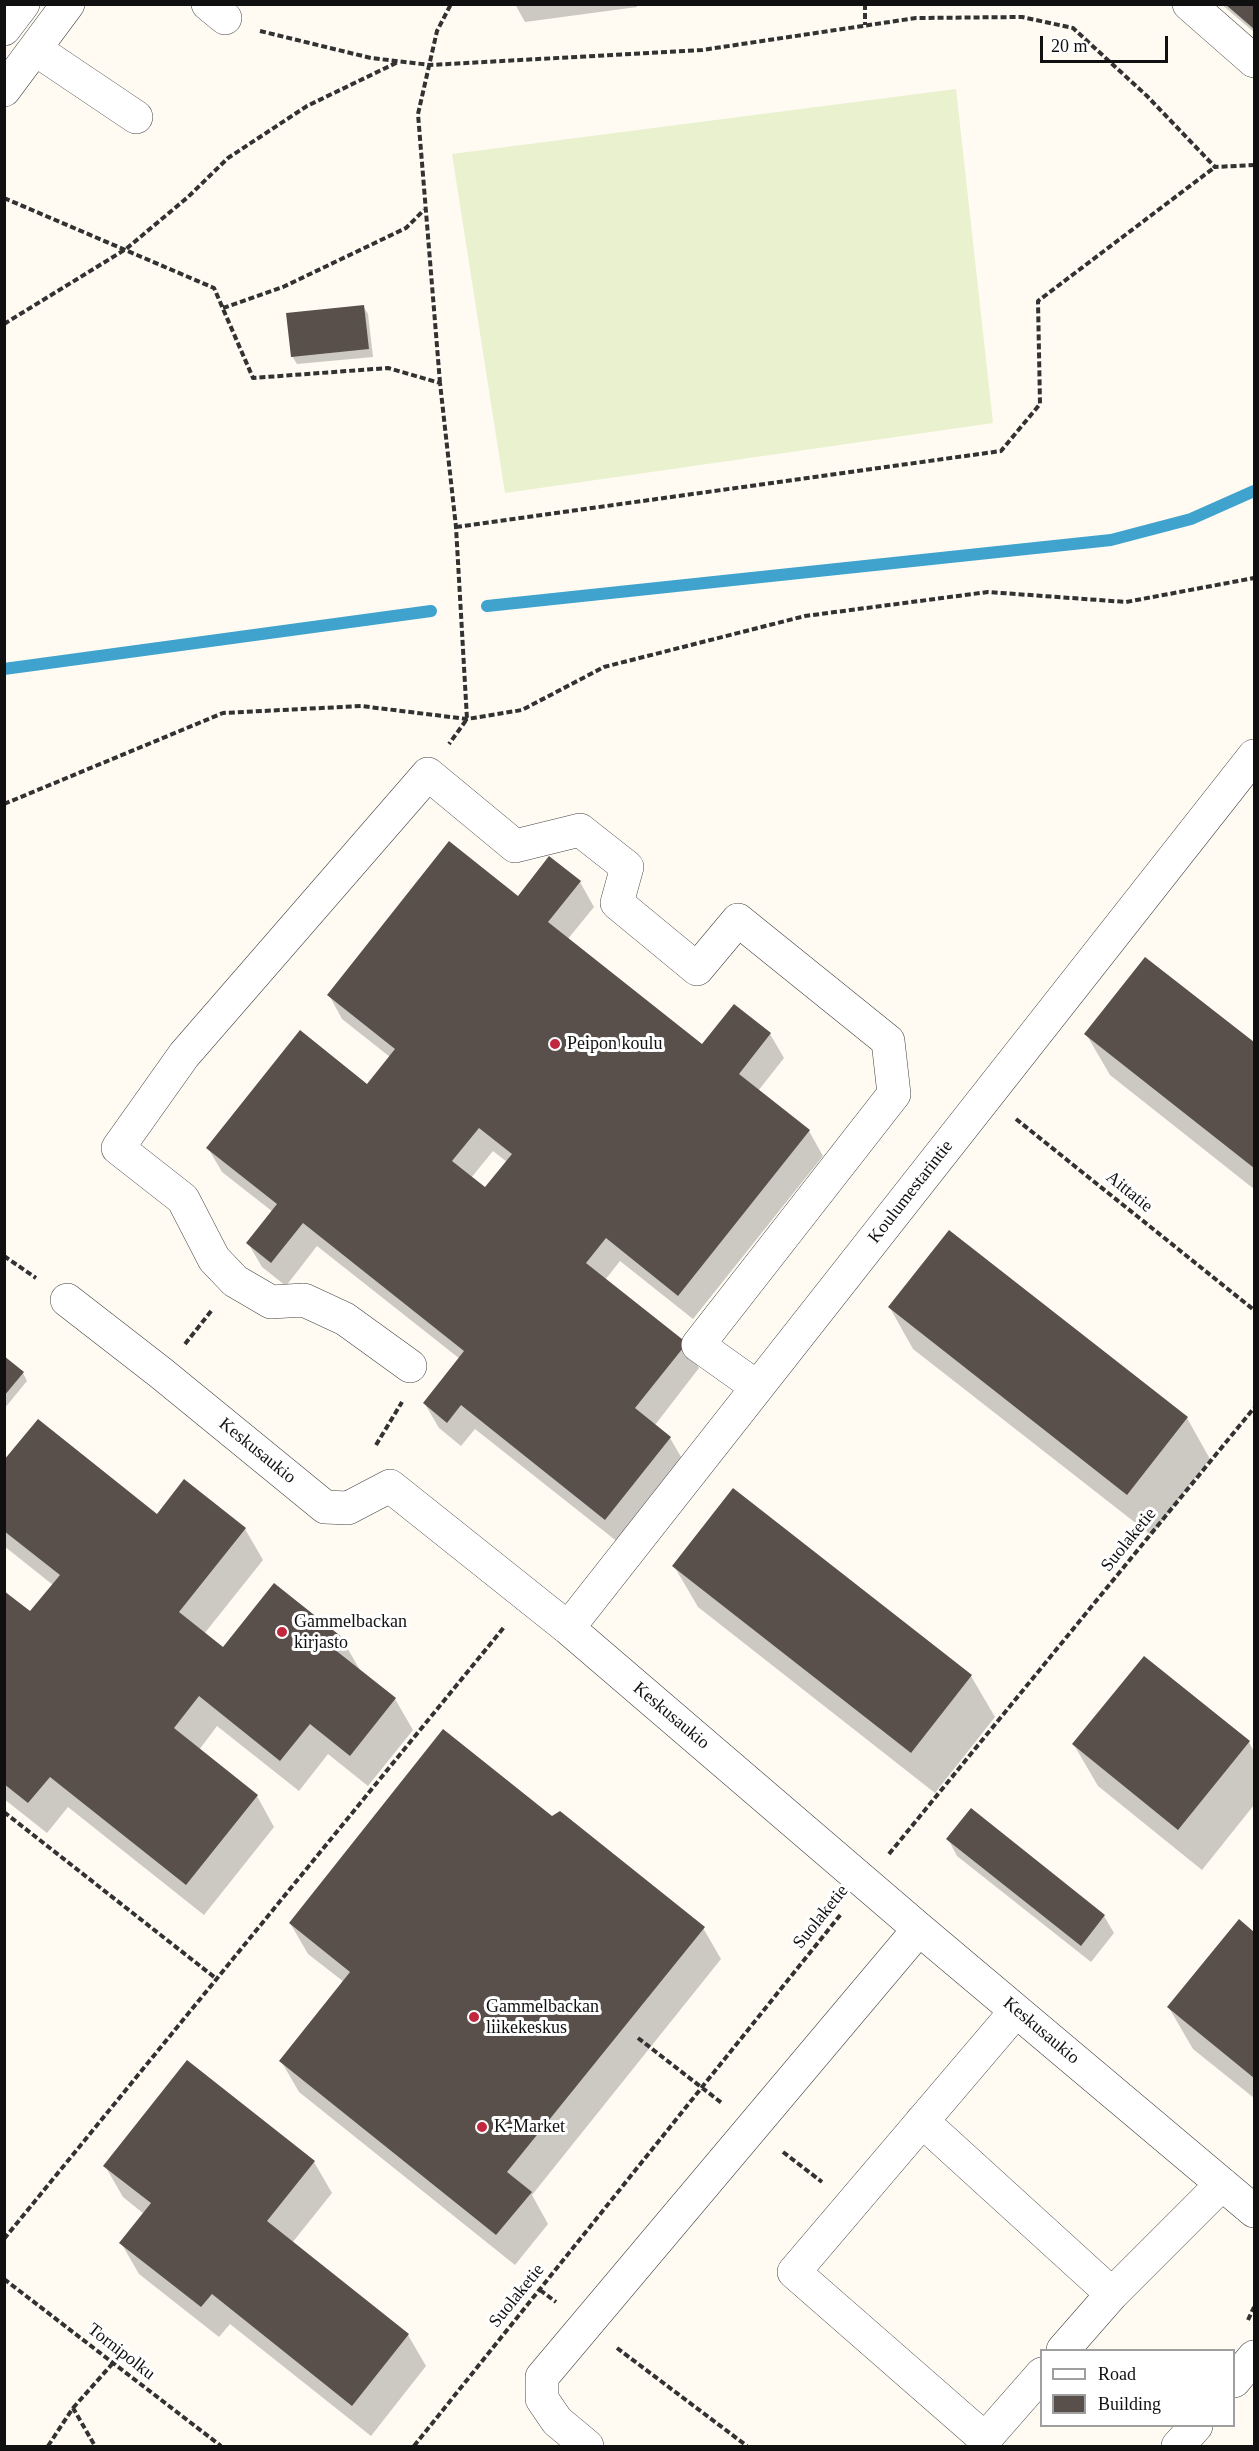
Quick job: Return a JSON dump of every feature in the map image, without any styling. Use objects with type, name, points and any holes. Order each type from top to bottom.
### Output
[{"type":"street","points":[[4,29],[23,4]]},
{"type":"street","points":[[4,90],[68,4]]},
{"type":"street","points":[[1189,4],[1254,61]]},
{"type":"street","points":[[35,49],[136,117]]},
{"type":"street","name":"Koulumestarintie","points":[[568,1628],[1254,756]]},
{"type":"street","points":[[410,1366],[345,1319],[304,1300],[272,1302],[235,1281],[214,1259],[183,1199],[118,1148],[184,1055],[428,774],[516,846],[580,830],[627,867],[617,903],[697,969],[738,920],[888,1041],[894,1095],[698,1345],[757,1387]]},
{"type":"street","name":"Keskusaukio","points":[[67,1300],[161,1373],[325,1507],[348,1508],[390,1486],[568,1628],[919,1929],[1254,2211]]},
{"type":"street","points":[[587,2446],[557,2421],[542,2399],[542,2377],[919,1929]]},
{"type":"street","points":[[1016,2011],[794,2272],[984,2439],[1040,2375]]},
{"type":"street","points":[[922,2121],[1112,2294]]},
{"type":"street","points":[[1064,2349],[1112,2294],[1222,2184]]},
{"type":"street","points":[[1235,2379],[1254,2357]]},
{"type":"street","points":[[1178,2446],[1195,2427]]},
{"type":"path","points":[[452,4],[437,31],[418,114],[440,383],[456,527],[466,719]]},
{"type":"path","points":[[865,4],[865,25]]},
{"type":"path","points":[[217,11],[250,29],[371,58],[430,65],[702,50],[916,18],[1022,17],[1073,28],[1147,96],[1215,167]]},
{"type":"path","points":[[4,324],[126,249],[188,197],[228,158],[307,106],[399,61]]},
{"type":"path","points":[[456,527],[1000,451],[1040,404],[1038,301],[1215,167],[1254,165]]},
{"type":"path","points":[[4,198],[214,288],[253,378],[388,368],[440,383]]},
{"type":"path","points":[[223,308],[283,287],[406,228],[425,210]]},
{"type":"path","points":[[4,804],[223,713],[362,706],[466,719],[522,710],[604,667],[805,616],[988,592],[1126,602],[1254,578]]},
{"type":"path","name":"Aittatie","points":[[987,1096],[1254,1310]]},
{"type":"path","points":[[161,1373],[235,1281]]},
{"type":"path","points":[[376,1445],[401,1404],[410,1366]]},
{"type":"path","name":"Suolaketie","points":[[414,2446],[866,1883],[1254,1408]]},
{"type":"path","points":[[4,2239],[218,1980],[529,1596]]},
{"type":"path","points":[[4,1812],[218,1980]]},
{"type":"path","name":"Tornipolku","points":[[4,2278],[221,2446]]},
{"type":"path","points":[[540,2290],[747,2446]]},
{"type":"path","points":[[48,2446],[73,2408],[113,2363]]},
{"type":"path","points":[[73,2408],[95,2446]]},
{"type":"green space","points":[[956,89],[993,423],[505,493],[452,154]]},
{"type":"building","points":[[1225,4],[1254,4],[1254,29]]},
{"type":"building","points":[[364,305],[369,349],[291,357],[286,313]]},
{"type":"building","points":[[449,841],[518,896],[549,856],[581,881],[548,922],[702,1044],[734,1004],[771,1033],[739,1074],[810,1130],[678,1296],[606,1238],[586,1263],[687,1343],[635,1408],[671,1437],[605,1520],[461,1405],[447,1423],[423,1403],[464,1351],[303,1223],[271,1263],[246,1243],[277,1204],[206,1148],[300,1030],[367,1084],[395,1049],[327,995]],"holes":[[[479,1128],[512,1154],[485,1187],[452,1161]]]},
{"type":"building","points":[[1145,957],[1254,1042],[1254,1168],[1084,1034]]},
{"type":"building","points":[[949,1230],[1188,1417],[1127,1495],[888,1307]]},
{"type":"building","points":[[4,1356],[24,1372],[4,1396]]},
{"type":"building","points":[[38,1419],[157,1514],[184,1479],[246,1528],[179,1612],[223,1647],[274,1583],[343,1638],[334,1649],[396,1698],[350,1756],[310,1724],[280,1761],[199,1696],[174,1728],[258,1795],[186,1885],[50,1777],[28,1803],[4,1784],[4,1591],[30,1611],[60,1575],[4,1531],[4,1460]]},
{"type":"building","points":[[733,1488],[972,1675],[911,1753],[672,1566]]},
{"type":"building","points":[[1144,1656],[1250,1741],[1178,1830],[1072,1744]]},
{"type":"building","name":"Gammelbackan liikekeskus","points":[[443,1729],[552,1816],[560,1811],[705,1927],[507,2172],[532,2192],[496,2235],[279,2061],[350,1972],[289,1923]]},
{"type":"building","points":[[971,1808],[1105,1915],[1081,1946],[946,1839]]},
{"type":"building","points":[[1239,1919],[1254,1932],[1254,2078],[1167,2007]]},
{"type":"building","points":[[187,2060],[315,2161],[267,2221],[409,2334],[352,2406],[212,2294],[201,2307],[119,2243],[151,2203],[103,2166]]},
{"type":"waterway","points":[[487,606],[1111,540],[1191,519],[1254,491]]},
{"type":"waterway","points":[[4,669],[431,611]]},
{"type":"place","name":"Peipon koulu","points":[[555,1044]]},
{"type":"place","name":"Gammelbackan kirjasto","points":[[282,1632]]},
{"type":"place","name":"Gammelbackan liikekeskus","points":[[474,2017]]},
{"type":"place","name":"K-Market","points":[[482,2127]]}]
